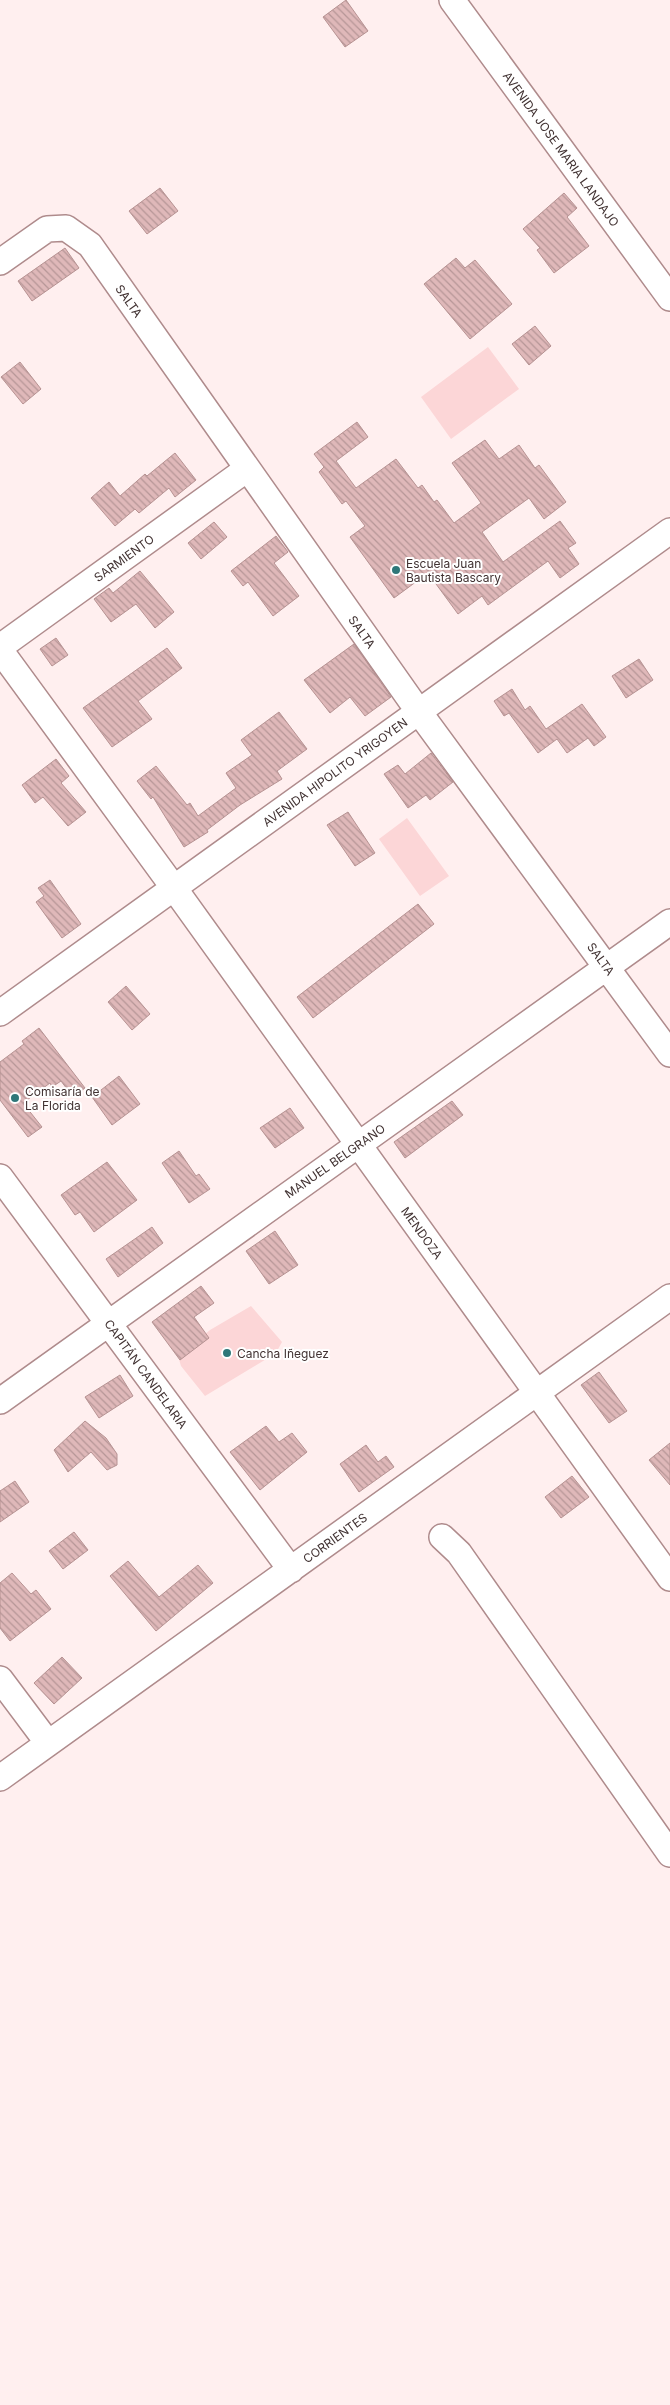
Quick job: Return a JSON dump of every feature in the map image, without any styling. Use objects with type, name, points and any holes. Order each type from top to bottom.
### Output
[{"type":"street","name":"AVENIDA JOSE MARIA LANDAJO","points":[[452,0],[670,298]]},
{"type":"street","name":"SALTA","points":[[0,262],[47,228],[66,228],[90,245],[419,712],[670,1054]]},
{"type":"street","name":"SARMIENTO","points":[[0,649],[248,469]]},
{"type":"street","name":"AVENIDA HIPOLITO YRIGOYEN","points":[[0,1013],[670,531]]},
{"type":"street","name":"MENDOZA","points":[[0,649],[670,1578]]},
{"type":"street","name":"MANUEL BELGRANO","points":[[0,1401],[670,922]]},
{"type":"street","name":"CAPITÁN CANDELARIA","points":[[0,1177],[291,1570]]},
{"type":"street","name":"CORRIENTES","points":[[0,1778],[670,1297]]},
{"type":"street","points":[[442,1537],[459,1553],[670,1854]]},
{"type":"street","points":[[0,1679],[48,1743]]},
{"type":"shaded area","points":[[488,347],[519,389],[451,439],[421,397]]},
{"type":"shaded area","points":[[407,818],[449,876],[420,896],[379,839]]},
{"type":"shaded area","name":"Cancha Iñeguez","points":[[251,1306],[282,1342],[277,1351],[268,1358],[205,1396],[181,1366],[178,1356],[210,1330]]},
{"type":"building","points":[[346,0],[368,31],[345,47],[323,17]]},
{"type":"building","points":[[160,188],[178,211],[147,234],[129,211]]},
{"type":"building","points":[[564,193],[577,208],[567,217],[589,246],[554,273],[537,250],[540,248],[523,229]]},
{"type":"building","points":[[65,248],[79,268],[32,301],[18,281]]},
{"type":"building","points":[[456,258],[465,268],[475,260],[512,304],[470,339],[424,284]]},
{"type":"building","points":[[535,326],[551,346],[529,365],[512,344]]},
{"type":"building","points":[[20,362],[41,389],[23,404],[1,377]]},
{"type":"building","points":[[357,422],[368,437],[336,461],[356,488],[396,459],[418,488],[422,485],[434,502],[437,500],[454,523],[481,503],[452,463],[485,440],[499,459],[519,445],[535,468],[539,465],[566,502],[544,519],[529,498],[482,532],[503,562],[560,521],[576,543],[568,548],[579,564],[560,578],[548,561],[488,605],[482,596],[458,614],[428,573],[394,598],[350,537],[365,526],[346,501],[342,504],[319,472],[324,467],[314,454]]},
{"type":"building","points":[[175,453],[196,480],[175,497],[169,488],[139,513],[135,509],[115,526],[91,498],[109,482],[120,496],[145,474],[147,476]]},
{"type":"building","points":[[214,522],[227,537],[201,559],[188,543]]},
{"type":"building","points":[[276,536],[288,552],[274,563],[299,596],[273,616],[248,582],[243,586],[231,571]]},
{"type":"building","points":[[140,571],[174,612],[155,628],[136,604],[111,622],[94,599],[109,588],[113,593]]},
{"type":"building","points":[[56,638],[68,655],[52,666],[40,649]]},
{"type":"building","points":[[354,644],[391,697],[365,716],[350,697],[330,713],[304,680]]},
{"type":"building","points":[[167,648],[182,668],[138,701],[152,719],[112,747],[83,708]]},
{"type":"building","points":[[639,659],[653,680],[626,698],[612,676]]},
{"type":"building","points":[[512,689],[525,710],[530,706],[546,729],[582,704],[606,737],[594,746],[588,738],[567,753],[557,739],[538,753],[509,713],[504,716],[494,701]]},
{"type":"building","points":[[279,712],[307,749],[277,771],[282,779],[240,805],[207,830],[208,832],[184,847],[153,797],[151,799],[137,781],[156,766],[187,805],[190,803],[198,816],[236,788],[226,773],[252,755],[241,740]]},
{"type":"building","points":[[431,753],[453,782],[430,800],[426,795],[408,808],[384,774],[398,765],[405,774]]},
{"type":"building","points":[[56,759],[69,776],[61,783],[86,812],[68,826],[43,797],[35,803],[22,785]]},
{"type":"building","points":[[348,812],[375,853],[355,866],[327,825]]},
{"type":"building","points":[[50,880],[81,924],[62,938],[36,902],[44,896],[38,888]]},
{"type":"building","points":[[418,904],[434,924],[313,1018],[297,997]]},
{"type":"building","points":[[126,986],[150,1014],[132,1030],[108,1002]]},
{"type":"building","points":[[39,1028],[85,1088],[73,1097],[61,1081],[52,1087],[50,1083],[23,1103],[42,1127],[28,1137],[0,1100],[0,1062],[24,1044],[22,1041]]},
{"type":"building","points":[[119,1076],[140,1104],[112,1125],[92,1097]]},
{"type":"building","points":[[452,1101],[463,1115],[405,1158],[394,1142]]},
{"type":"building","points":[[290,1108],[304,1128],[275,1148],[260,1128]]},
{"type":"building","points":[[179,1151],[196,1176],[199,1174],[210,1189],[189,1203],[162,1163]]},
{"type":"building","points":[[107,1162],[137,1200],[94,1232],[80,1212],[75,1215],[61,1195]]},
{"type":"building","points":[[152,1227],[163,1243],[118,1277],[106,1259]]},
{"type":"building","points":[[275,1231],[298,1265],[269,1284],[246,1251]]},
{"type":"building","points":[[201,1286],[214,1303],[194,1317],[209,1338],[180,1360],[152,1322]]},
{"type":"building","points":[[599,1372],[627,1411],[609,1423],[581,1385]]},
{"type":"building","points":[[120,1375],[133,1396],[99,1418],[85,1397]]},
{"type":"building","points":[[85,1421],[106,1438],[117,1454],[117,1465],[107,1470],[91,1452],[68,1472],[54,1450]]},
{"type":"building","points":[[266,1426],[279,1442],[292,1433],[307,1452],[260,1490],[230,1452]]},
{"type":"building","points":[[670,1443],[670,1485],[649,1460]]},
{"type":"building","points":[[366,1445],[378,1462],[386,1456],[394,1467],[359,1492],[340,1464]]},
{"type":"building","points":[[572,1476],[589,1497],[561,1518],[545,1497]]},
{"type":"building","points":[[15,1481],[29,1502],[0,1522],[0,1491]]},
{"type":"building","points":[[74,1532],[88,1550],[63,1569],[49,1551]]},
{"type":"building","points":[[128,1561],[159,1597],[198,1565],[213,1583],[156,1631],[110,1576]]},
{"type":"building","points":[[12,1573],[31,1594],[36,1590],[51,1609],[10,1641],[0,1628],[0,1583]]},
{"type":"building","points":[[62,1657],[82,1678],[54,1704],[34,1683]]},
{"type":"place","name":"Escuela Juan Bautista Bascary","points":[[396,570]]},
{"type":"place","name":"Comisaría de La Florida","points":[[15,1098]]},
{"type":"place","name":"Cancha Iñeguez","points":[[227,1353]]}]
